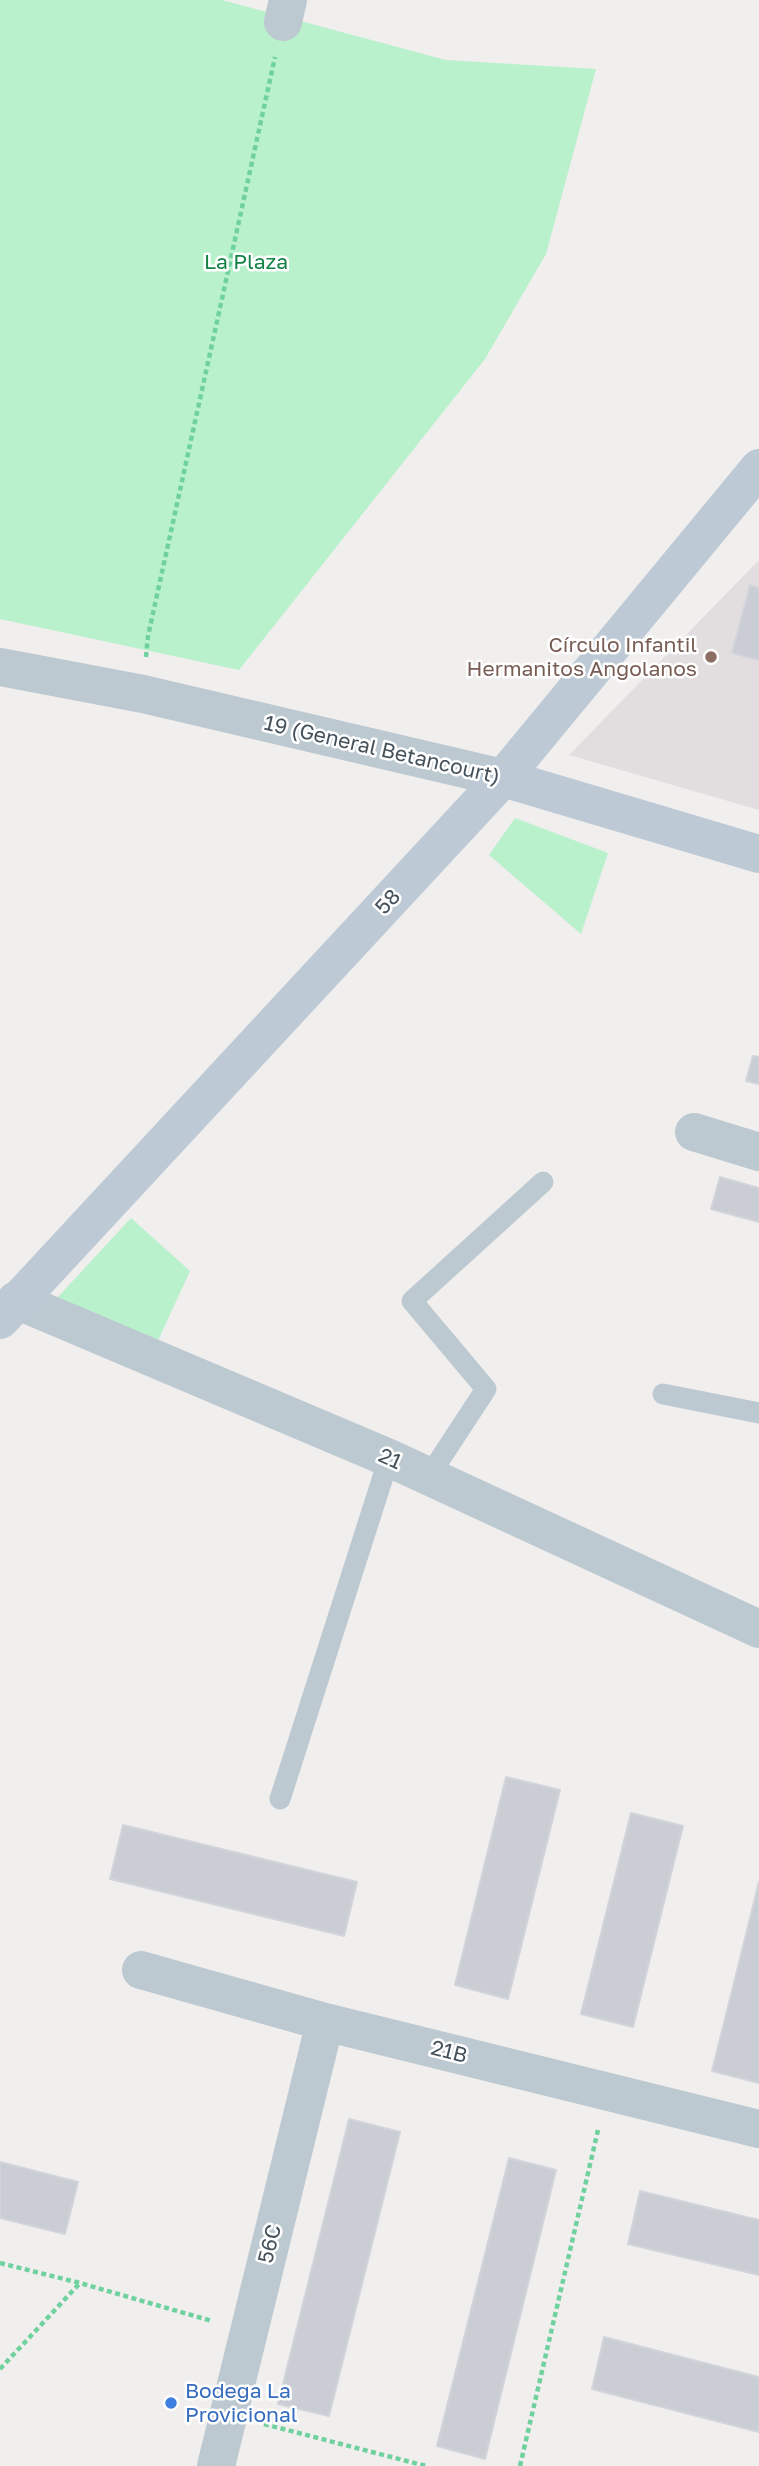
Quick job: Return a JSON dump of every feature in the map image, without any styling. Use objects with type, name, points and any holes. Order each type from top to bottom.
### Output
[{"type":"main road","name":"58","points":[[8,1310],[503,778],[759,468]]},
{"type":"main road","name":"19 (General Betancourt)","points":[[503,778],[759,854]]},
{"type":"street","name":"19 (General Betancourt)","points":[[0,667],[144,694],[503,778]]},
{"type":"street","points":[[694,1132],[759,1152]]},
{"type":"street","name":"21","points":[[8,1310],[389,1458],[759,1629]]},
{"type":"street","name":"21B","points":[[141,1970],[325,2022],[759,2129]]},
{"type":"street","name":"56C","points":[[216,2466],[325,2022]]},
{"type":"lane","points":[[429,1476],[486,1389],[412,1301],[543,1182]]},
{"type":"lane","points":[[663,1394],[759,1413]]},
{"type":"lane","points":[[280,1798],[389,1458]]},
{"type":"path","points":[[144,694],[148,636],[286,11]]},
{"type":"path","points":[[520,2466],[607,2091]]},
{"type":"path","points":[[0,2263],[249,2332]]},
{"type":"path","points":[[0,2370],[80,2283]]},
{"type":"path","points":[[229,2414],[426,2466]]},
{"type":"shaded area","name":"Círculo Infantil Hermanitos Angolanos","points":[[759,560],[759,810],[569,755]]},
{"type":"green space","name":"La Plaza","points":[[0,0],[222,0],[446,60],[596,69],[546,254],[485,359],[239,670],[0,619]]},
{"type":"green space","points":[[515,818],[608,853],[581,934],[489,855]]},
{"type":"green space","points":[[131,1218],[190,1271],[156,1345],[57,1298]]},
{"type":"building","points":[[750,585],[759,588],[759,660],[732,653]]},
{"type":"building","points":[[753,1056],[759,1057],[759,1084],[746,1081]]},
{"type":"building","points":[[720,1177],[759,1188],[759,1222],[711,1209]]},
{"type":"building","points":[[506,1777],[560,1790],[508,1999],[455,1985]]},
{"type":"building","points":[[631,1813],[683,1826],[633,2027],[581,2014]]},
{"type":"building","points":[[123,1825],[357,1882],[344,1936],[110,1879]]},
{"type":"building","points":[[759,1882],[759,2083],[712,2071]]},
{"type":"building","points":[[349,2119],[400,2132],[329,2416],[278,2404]]},
{"type":"building","points":[[509,2158],[556,2170],[485,2459],[437,2446]]},
{"type":"building","points":[[0,2162],[78,2182],[65,2234],[0,2218]]},
{"type":"building","points":[[640,2191],[759,2220],[759,2275],[628,2244]]},
{"type":"building","points":[[604,2337],[759,2377],[759,2432],[592,2389]]},
{"type":"place","name":"Círculo Infantil Hermanitos Angolanos","points":[[711,657]]},
{"type":"place","name":"Bodega La Provicional","points":[[171,2403]]}]
